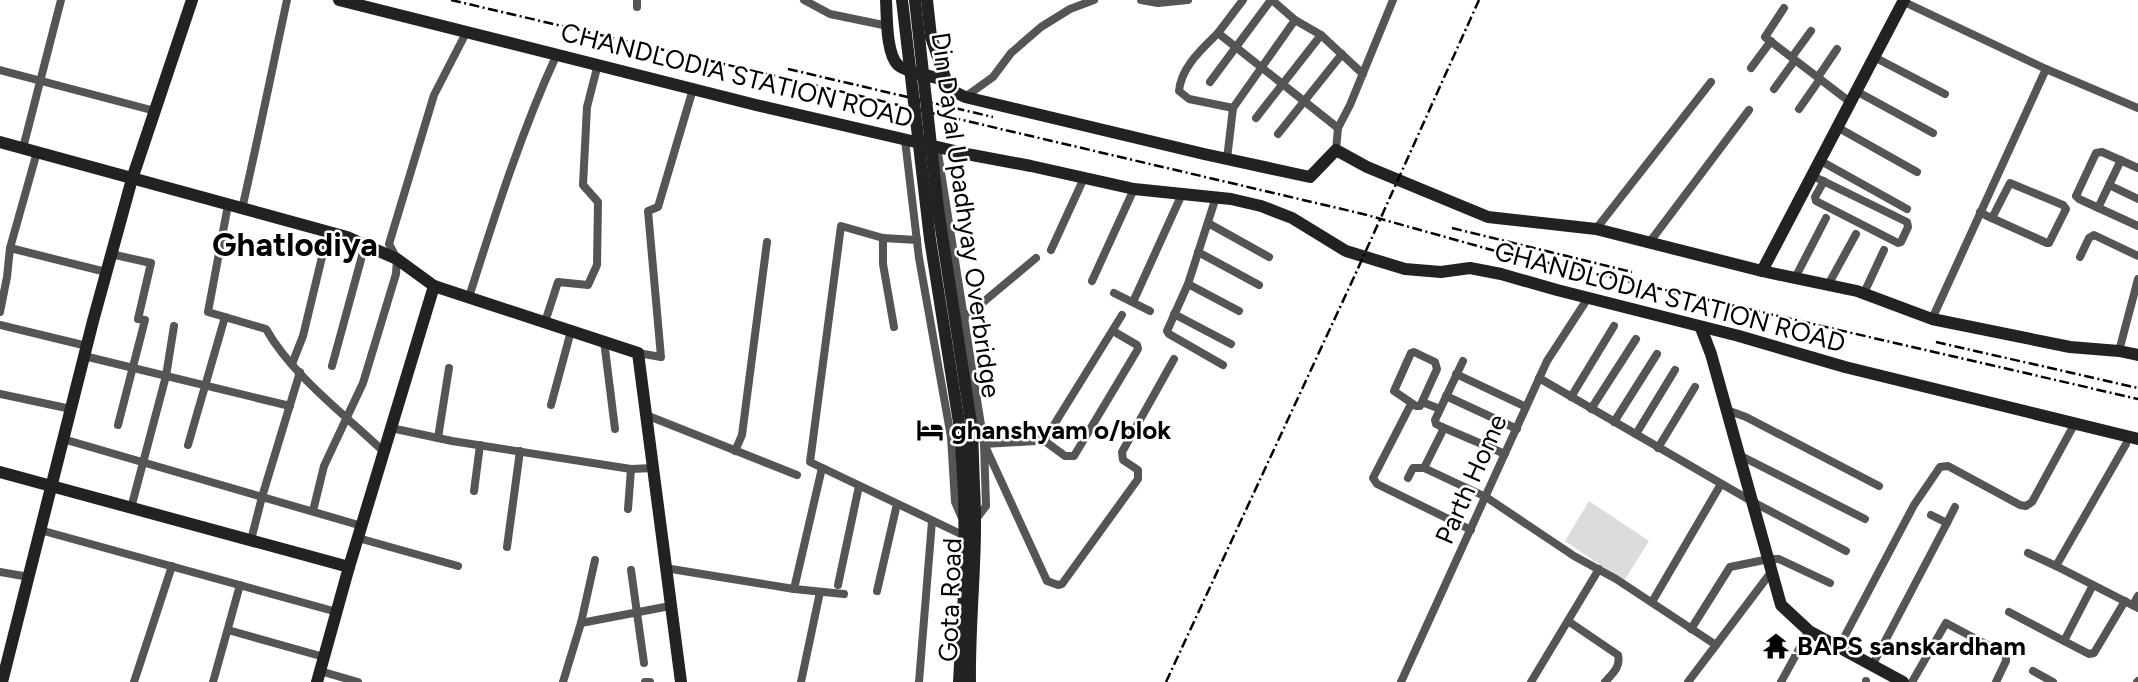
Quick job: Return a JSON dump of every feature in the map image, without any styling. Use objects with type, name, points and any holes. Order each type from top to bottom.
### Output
[{"type":"street","points":[[23,148],[61,0]]},
{"type":"street","points":[[2,682],[111,254],[132,179],[192,0]]},
{"type":"street","points":[[242,209],[287,0]]},
{"type":"street","name":"CHANDLODIA STATION ROAD","points":[[339,0],[905,140],[1134,189],[1216,197],[1271,210],[1292,218],[1346,251],[1405,269],[1441,272],[1470,268],[1501,274],[1739,336],[1845,367],[2075,424],[2132,442]]},
{"type":"street","points":[[804,0],[830,14],[888,26]]},
{"type":"street","points":[[886,0],[892,57],[899,67],[946,80]]},
{"type":"street","name":"Din Dayal Upadhyay Overbridge","points":[[902,0],[930,239],[969,491]]},
{"type":"street","name":"Din Dayal Upadhyay Overbridge","points":[[915,0],[939,209],[972,429],[968,526]]},
{"type":"street","points":[[927,0],[931,37],[949,89],[965,97],[1310,177],[1336,150],[1338,128],[1392,0]]},
{"type":"street","points":[[965,97],[993,77],[1011,53],[1041,27],[1070,9],[1094,0]]},
{"type":"street","points":[[1141,0],[1158,3],[1188,0]]},
{"type":"street","points":[[1233,108],[1189,99],[1180,91],[1184,75],[1193,58],[1218,33],[1243,0]]},
{"type":"street","points":[[1210,82],[1272,0],[1295,20],[1321,35],[1363,74]]},
{"type":"street","points":[[1762,271],[1902,1],[2046,69],[2138,108]]},
{"type":"street","points":[[1784,8],[1765,37],[1819,78],[1933,134]]},
{"type":"street","points":[[1227,159],[1233,108],[1295,20]]},
{"type":"street","points":[[313,512],[324,467],[363,383],[396,274],[397,259],[390,244],[434,95],[467,31]]},
{"type":"street","points":[[1774,89],[1811,31]]},
{"type":"street","points":[[1218,33],[1338,128]]},
{"type":"street","points":[[1256,118],[1321,35]]},
{"type":"street","points":[[1751,68],[1771,41]]},
{"type":"street","points":[[1799,109],[1837,49]]},
{"type":"street","points":[[469,298],[500,199],[557,54]]},
{"type":"street","points":[[1278,134],[1342,54]]},
{"type":"street","points":[[1874,57],[1945,94]]},
{"type":"street","points":[[545,322],[558,282],[588,285],[597,265],[598,202],[583,185],[587,107],[598,64]]},
{"type":"street","points":[[1932,319],[2046,69]]},
{"type":"street","points":[[0,70],[155,111]]},
{"type":"street","points":[[1596,229],[1711,82]]},
{"type":"street","points":[[0,142],[347,237],[397,259],[435,286],[638,353],[661,357],[648,211],[658,207],[693,89]]},
{"type":"street","points":[[1649,243],[1749,110]]},
{"type":"street","points":[[1837,127],[1917,172]]},
{"type":"street","points":[[905,140],[917,240],[950,438],[955,502],[968,526]]},
{"type":"street","points":[[937,147],[984,444],[986,506],[968,526]]},
{"type":"street","points":[[1336,150],[1367,167],[1488,217],[1596,229],[1762,271],[1864,293],[1932,319],[2070,347],[2138,355]]},
{"type":"street","points":[[0,312],[10,248],[37,152]]},
{"type":"street","points":[[2138,168],[2102,152],[2096,153],[2076,196],[2138,226]]},
{"type":"street","points":[[1819,160],[1907,209]]},
{"type":"street","points":[[2098,208],[2121,160]]},
{"type":"street","points":[[1811,175],[1824,181],[1907,222],[1908,227],[1901,242],[1898,243],[1816,201],[1815,197],[1824,181]]},
{"type":"street","points":[[1051,250],[1084,178]]},
{"type":"street","points":[[1980,212],[1992,218],[2049,243],[2066,209],[2063,205],[2010,183],[1992,218]]},
{"type":"street","points":[[2109,185],[2138,199]]},
{"type":"street","points":[[1092,281],[1134,189]]},
{"type":"street","points":[[1133,302],[1182,194]]},
{"type":"street","points":[[1216,197],[1188,284],[1167,332],[1223,365]]},
{"type":"street","points":[[228,205],[208,312],[266,329],[274,344],[292,364],[384,452]]},
{"type":"street","points":[[1795,278],[1826,218]]},
{"type":"street","points":[[1208,223],[1269,257]]},
{"type":"street","points":[[917,240],[883,238],[841,226],[810,462],[932,521],[968,526]]},
{"type":"street","points":[[292,364],[303,336],[328,232]]},
{"type":"street","points":[[1828,285],[1856,234]]},
{"type":"street","points":[[2080,257],[2091,235],[2138,256]]},
{"type":"street","points":[[883,238],[883,264],[894,327]]},
{"type":"street","points":[[735,450],[742,435],[767,242]]},
{"type":"street","points":[[332,366],[365,245]]},
{"type":"street","points":[[10,248],[107,272]]},
{"type":"street","points":[[1864,293],[1884,250]]},
{"type":"street","points":[[1198,252],[1259,285]]},
{"type":"street","points":[[111,254],[151,263],[138,319],[145,320],[117,425]]},
{"type":"street","points":[[930,323],[964,319],[1036,258]]},
{"type":"street","points":[[2119,351],[2138,279]]},
{"type":"street","points":[[1188,284],[1239,311]]},
{"type":"street","points":[[358,682],[319,677],[349,567],[435,286]]},
{"type":"street","points":[[1114,293],[1150,311]]},
{"type":"street","name":"Parth Home","points":[[1401,682],[1547,361],[1588,298]]},
{"type":"street","points":[[1174,314],[1231,344]]},
{"type":"street","points":[[984,444],[1042,439],[1047,436],[1122,315]]},
{"type":"street","points":[[188,445],[225,317]]},
{"type":"street","points":[[0,325],[134,368],[289,406]]},
{"type":"street","points":[[131,508],[166,376],[174,326]]},
{"type":"street","points":[[1571,397],[1614,326]]},
{"type":"street","points":[[1700,328],[1711,354],[1781,605],[1809,631],[1903,682]]},
{"type":"street","points":[[551,405],[571,331]]},
{"type":"street","points":[[1042,439],[1065,456],[1074,456],[1138,348],[1114,331]]},
{"type":"street","points":[[1591,409],[1636,339]]},
{"type":"street","points":[[604,341],[615,429]]},
{"type":"street","points":[[1414,352],[1437,365],[1422,402],[1419,406],[1416,405],[1394,391],[1410,353],[1414,352]]},
{"type":"street","points":[[638,353],[681,682]]},
{"type":"street","points":[[1614,422],[1657,354]]},
{"type":"street","points":[[984,444],[1047,581],[1062,584],[1138,479],[1138,470],[1123,460],[1122,452],[1174,359]]},
{"type":"street","points":[[1463,361],[1440,409],[1436,424],[1505,454]]},
{"type":"street","points":[[438,438],[449,368]]},
{"type":"street","points":[[1636,434],[1675,370]]},
{"type":"street","points":[[251,541],[300,372]]},
{"type":"street","points":[[1456,374],[1526,407]]},
{"type":"street","points":[[1539,378],[1721,484],[1846,551]]},
{"type":"street","points":[[1658,448],[1695,387]]},
{"type":"street","points":[[0,394],[71,409]]},
{"type":"street","points":[[1447,396],[1517,429]]},
{"type":"street","points":[[1422,402],[1440,409]]},
{"type":"street","points":[[1410,406],[1373,478],[1377,484],[1471,530]]},
{"type":"street","points":[[1727,410],[1746,417],[1879,486]]},
{"type":"street","points":[[646,415],[797,475]]},
{"type":"street","points":[[1839,647],[1914,505],[1940,467],[1948,467],[2026,506],[2032,502],[2075,424]]},
{"type":"street","points":[[1424,467],[1443,430],[1442,427]]},
{"type":"street","points":[[391,428],[631,469],[653,468]]},
{"type":"street","points":[[63,439],[313,512],[360,532],[458,566]]},
{"type":"street","points":[[2056,566],[2132,442]]},
{"type":"street","points":[[474,491],[480,445]]},
{"type":"street","points":[[507,547],[520,451]]},
{"type":"street","points":[[1739,455],[1865,519]]},
{"type":"street","points":[[1408,478],[1413,468],[1424,467],[1486,497],[1716,645]]},
{"type":"street","points":[[794,589],[822,468]]},
{"type":"street","points":[[628,509],[631,469]]},
{"type":"street","points":[[0,472],[349,567]]},
{"type":"street","points":[[1652,602],[1721,484]]},
{"type":"street","points":[[838,585],[859,486]]},
{"type":"street","points":[[877,591],[897,504]]},
{"type":"street","points":[[1872,664],[1955,507]]},
{"type":"street","points":[[1931,515],[1947,523]]},
{"type":"street","points":[[919,682],[932,521]]},
{"type":"street","name":"Gota Road","points":[[959,682],[968,526]]},
{"type":"street","name":"Gota Road","points":[[968,526],[970,682]]},
{"type":"street","points":[[40,530],[337,612]]},
{"type":"street","points":[[2028,553],[2132,605]]},
{"type":"street","points":[[563,682],[581,623],[595,560]]},
{"type":"street","points":[[1691,629],[1730,568],[1785,561],[1830,583]]},
{"type":"street","points":[[1688,682],[1770,565]]},
{"type":"street","points":[[134,682],[172,566]]},
{"type":"street","points":[[666,568],[794,589],[844,594]]},
{"type":"street","points":[[1531,682],[1599,569]]},
{"type":"street","points":[[631,570],[644,663]]},
{"type":"street","points":[[0,572],[29,577]]},
{"type":"street","points":[[213,682],[240,585]]},
{"type":"street","points":[[2064,641],[2093,585]]},
{"type":"street","points":[[801,682],[820,592]]},
{"type":"street","points":[[2009,612],[2090,654],[2094,653],[2138,596]]},
{"type":"street","points":[[581,623],[670,606]]},
{"type":"street","points":[[1568,621],[1618,655],[1618,667],[1605,682]]},
{"type":"street","points":[[1912,682],[1946,623],[2006,656],[1996,682]]},
{"type":"street","points":[[228,630],[324,657]]},
{"type":"street","points":[[1781,682],[1809,631]]},
{"type":"street","points":[[2033,671],[2053,682]]},
{"type":"shaded area","points":[[1589,501],[1649,541],[1624,581],[1565,541]]},
{"type":"railway","points":[[451,0],[1363,214],[1492,250],[2138,399]]},
{"type":"railway","points":[[1166,682],[1479,0]]},
{"type":"railway","points":[[788,69],[993,117]]},
{"type":"railway","points":[[1452,228],[1632,272]]},
{"type":"railway","points":[[1936,342],[2138,388]]},
{"type":"place","name":"ghanshyam o/blok","points":[[930,430]]},
{"type":"place","name":"BAPS sanskardham","points":[[1776,646]]},
{"type":"district","name":"Ghatlodiya","points":[[295,244]]}]
